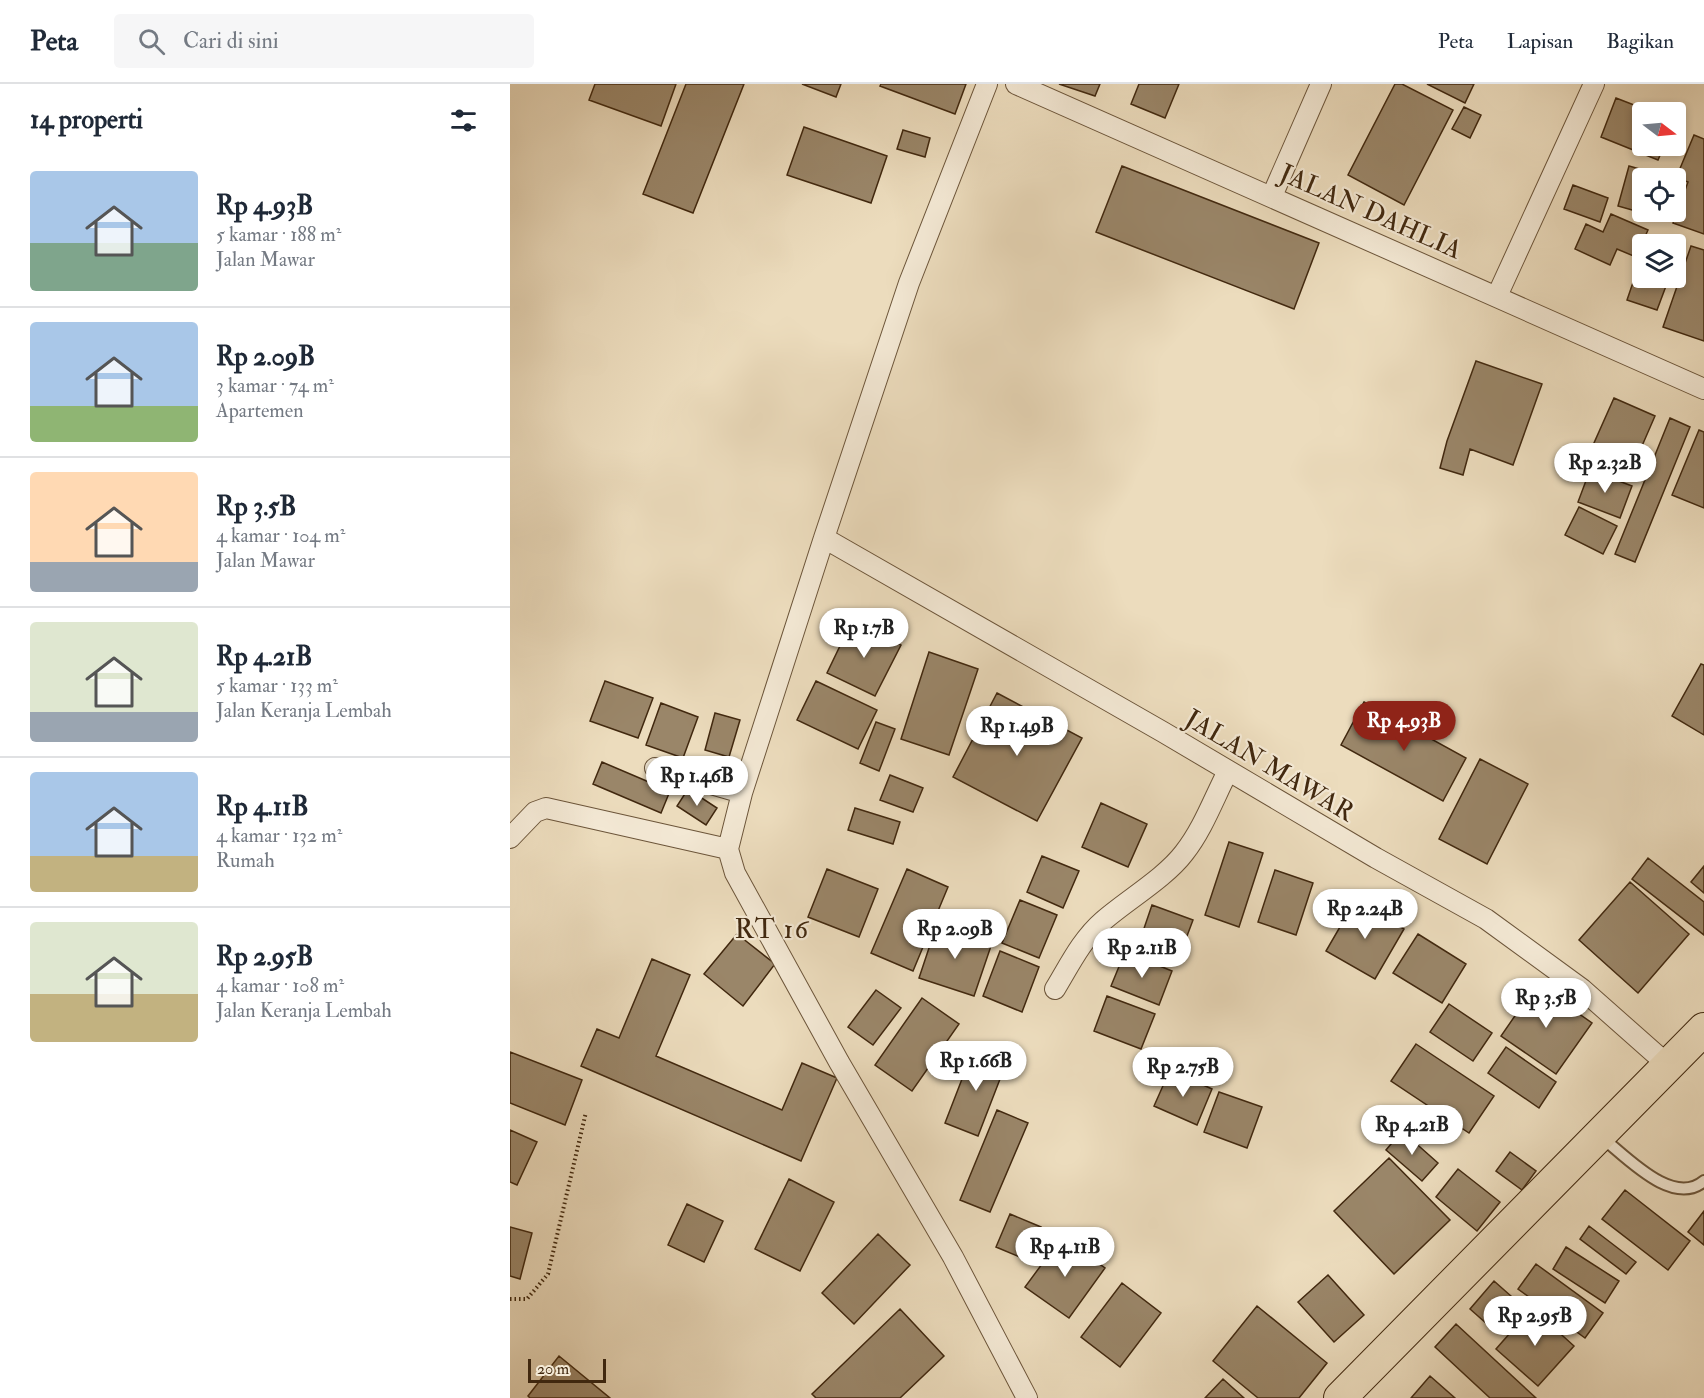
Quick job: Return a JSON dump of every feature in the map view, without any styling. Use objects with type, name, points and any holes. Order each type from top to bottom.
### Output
[{"type":"main road","points":[[1340,1398],[1498,1235],[1600,1136],[1704,1029]]},
{"type":"street","points":[[987,84],[909,283],[742,794],[728,849],[735,873],[839,1062],[953,1257],[1027,1398]]},
{"type":"street","name":"JALAN DAHLIA","points":[[1016,84],[1704,389]]},
{"type":"street","points":[[1272,196],[1321,84]]},
{"type":"street","points":[[1497,296],[1594,84]]},
{"type":"street","name":"JALAN MAWAR","points":[[824,538],[1376,858],[1486,919],[1582,989],[1669,1066]]},
{"type":"street","points":[[655,768],[742,794]]},
{"type":"street","points":[[1055,989],[1090,934],[1165,872],[1184,853],[1228,771]]},
{"type":"street","points":[[510,838],[535,812],[546,808],[728,849]]},
{"type":"lane","points":[[1600,1136],[1657,1182],[1688,1189],[1704,1181]]},
{"type":"path","points":[[510,1299],[527,1299],[548,1274],[586,1112]]},
{"type":"building","points":[[595,84],[676,84],[661,126],[589,100]]},
{"type":"building","points":[[686,84],[744,84],[693,213],[643,194]]},
{"type":"building","points":[[802,84],[841,84],[836,97]]},
{"type":"building","points":[[881,84],[966,84],[955,114],[880,86]]},
{"type":"building","points":[[1059,84],[1100,84],[1095,96]]},
{"type":"building","points":[[1139,84],[1179,84],[1165,118],[1131,104]]},
{"type":"building","points":[[1395,84],[1402,84],[1453,110],[1404,205],[1348,175]]},
{"type":"building","points":[[1427,84],[1474,84],[1465,103]]},
{"type":"building","points":[[1616,98],[1632,104],[1632,150],[1601,137]]},
{"type":"building","points":[[1464,107],[1481,115],[1470,138],[1452,129]]},
{"type":"building","points":[[804,127],[887,156],[871,203],[787,175]]},
{"type":"building","points":[[903,130],[930,138],[925,157],[897,149]]},
{"type":"building","points":[[1694,135],[1704,139],[1704,234],[1673,223],[1686,222],[1688,182],[1686,181],[1686,168],[1680,168]]},
{"type":"building","points":[[1648,156],[1660,156],[1658,160]]},
{"type":"building","points":[[1122,166],[1319,243],[1294,309],[1096,232]]},
{"type":"building","points":[[1629,166],[1636,168],[1632,168],[1632,210],[1618,206]]},
{"type":"building","points":[[1573,185],[1608,198],[1600,222],[1564,209]]},
{"type":"building","points":[[1611,214],[1648,230],[1646,234],[1632,234],[1632,255],[1617,249],[1610,265],[1575,249],[1586,224],[1603,232]]},
{"type":"building","points":[[1691,246],[1704,250],[1704,341],[1663,327],[1676,288],[1686,288],[1686,260]]},
{"type":"building","points":[[1632,285],[1632,288],[1665,288],[1657,310],[1627,300]]},
{"type":"building","points":[[1476,361],[1542,384],[1513,465],[1470,449],[1463,475],[1440,468],[1447,441]]},
{"type":"building","points":[[1614,398],[1655,416],[1635,462],[1594,443]]},
{"type":"building","points":[[1670,418],[1690,427],[1635,562],[1615,554]]},
{"type":"building","points":[[1699,430],[1704,432],[1704,508],[1672,495]]},
{"type":"building","points":[[1590,470],[1632,486],[1620,518],[1578,502]]},
{"type":"building","points":[[1579,507],[1617,526],[1603,554],[1565,535]]},
{"type":"building","points":[[852,621],[901,645],[875,696],[827,673]]},
{"type":"building","points":[[929,652],[978,669],[949,755],[901,739]]},
{"type":"building","points":[[1701,664],[1704,665],[1704,735],[1672,716]]},
{"type":"building","points":[[605,681],[653,698],[638,738],[590,721]]},
{"type":"building","points":[[816,681],[877,710],[858,749],[797,720]]},
{"type":"building","points":[[997,693],[1082,738],[1037,821],[953,777]]},
{"type":"building","points":[[1364,702],[1466,758],[1443,801],[1341,745]]},
{"type":"building","points":[[661,703],[698,717],[683,758],[646,745]]},
{"type":"building","points":[[715,713],[740,720],[729,757],[705,750]]},
{"type":"building","points":[[876,722],[895,729],[879,771],[860,763]]},
{"type":"building","points":[[1480,759],[1528,784],[1487,864],[1439,839]]},
{"type":"building","points":[[602,762],[670,791],[661,813],[593,784]]},
{"type":"building","points":[[890,775],[923,788],[913,812],[880,800]]},
{"type":"building","points":[[688,789],[717,808],[706,825],[677,806]]},
{"type":"building","points":[[1101,803],[1147,824],[1128,867],[1082,847]]},
{"type":"building","points":[[855,808],[900,822],[893,844],[848,830]]},
{"type":"building","points":[[1229,842],[1263,853],[1239,927],[1205,915]]},
{"type":"building","points":[[1042,856],[1079,871],[1063,908],[1027,892]]},
{"type":"building","points":[[1648,858],[1704,902],[1704,935],[1632,879]]},
{"type":"building","points":[[1704,866],[1704,893],[1691,882]]},
{"type":"building","points":[[827,869],[878,889],[859,937],[808,917]]},
{"type":"building","points":[[907,869],[948,887],[913,971],[871,953]]},
{"type":"building","points":[[1275,870],[1313,883],[1296,935],[1258,922]]},
{"type":"building","points":[[1630,882],[1689,934],[1638,993],[1579,940]]},
{"type":"building","points":[[1020,900],[1057,915],[1039,958],[1002,943]]},
{"type":"building","points":[[1355,901],[1404,929],[1375,979],[1326,951]]},
{"type":"building","points":[[1152,905],[1193,920],[1178,960],[1138,946]]},
{"type":"building","points":[[937,924],[992,943],[974,996],[919,978]]},
{"type":"building","points":[[737,934],[775,964],[743,1006],[704,974]]},
{"type":"building","points":[[1418,934],[1466,964],[1442,1003],[1393,973]]},
{"type":"building","points":[[1000,951],[1039,967],[1022,1012],[983,996]]},
{"type":"building","points":[[1125,952],[1172,971],[1159,1005],[1111,986]]},
{"type":"building","points":[[652,959],[690,975],[656,1056],[782,1110],[802,1063],[837,1078],[801,1161],[581,1066],[597,1029],[619,1038]]},
{"type":"building","points":[[1537,984],[1592,1023],[1556,1074],[1501,1036]]},
{"type":"building","points":[[876,990],[901,1008],[873,1045],[848,1027]]},
{"type":"building","points":[[1107,996],[1155,1014],[1141,1049],[1094,1031]]},
{"type":"building","points":[[922,998],[959,1024],[912,1091],[875,1065]]},
{"type":"building","points":[[1449,1004],[1492,1033],[1473,1061],[1430,1032]]},
{"type":"building","points":[[1416,1044],[1494,1096],[1469,1133],[1391,1081]]},
{"type":"building","points":[[1506,1047],[1556,1082],[1539,1108],[1488,1073]]},
{"type":"building","points":[[974,1048],[1007,1061],[978,1136],[945,1123]]},
{"type":"building","points":[[510,1052],[582,1080],[565,1125],[510,1103]]},
{"type":"building","points":[[1170,1070],[1212,1089],[1197,1125],[1154,1106]]},
{"type":"building","points":[[1219,1092],[1262,1107],[1247,1148],[1204,1132]]},
{"type":"building","points":[[997,1110],[1028,1123],[990,1212],[960,1200]]},
{"type":"building","points":[[510,1130],[537,1142],[517,1185],[510,1182]]},
{"type":"building","points":[[1402,1131],[1438,1163],[1422,1181],[1386,1150]]},
{"type":"building","points":[[1510,1152],[1536,1171],[1522,1190],[1496,1171]]},
{"type":"building","points":[[1389,1158],[1450,1220],[1394,1274],[1334,1211]]},
{"type":"building","points":[[1458,1169],[1500,1202],[1477,1231],[1436,1197]]},
{"type":"building","points":[[789,1179],[834,1202],[800,1271],[755,1249]]},
{"type":"building","points":[[1625,1190],[1690,1241],[1668,1270],[1602,1219]]},
{"type":"building","points":[[687,1204],[723,1221],[704,1262],[668,1245]]},
{"type":"building","points":[[1704,1211],[1704,1245],[1688,1232]]},
{"type":"building","points":[[1010,1214],[1041,1227],[1027,1260],[996,1247]]},
{"type":"building","points":[[1589,1226],[1636,1262],[1626,1274],[1580,1239]]},
{"type":"building","points":[[510,1227],[532,1233],[520,1279],[510,1276]]},
{"type":"building","points":[[878,1234],[910,1265],[854,1324],[822,1293]]},
{"type":"building","points":[[1062,1237],[1105,1268],[1069,1318],[1025,1287]]},
{"type":"building","points":[[1566,1247],[1619,1281],[1605,1303],[1553,1269]]},
{"type":"building","points":[[1536,1264],[1603,1313],[1585,1338],[1518,1289]]},
{"type":"building","points":[[1328,1275],[1364,1315],[1334,1342],[1298,1302]]},
{"type":"building","points":[[1494,1281],[1520,1304],[1496,1332],[1470,1309]]},
{"type":"building","points":[[1122,1283],[1161,1313],[1120,1367],[1081,1337]]},
{"type":"building","points":[[1257,1306],[1327,1363],[1299,1398],[1258,1398],[1213,1361]]},
{"type":"building","points":[[1532,1308],[1574,1346],[1538,1386],[1496,1349]]},
{"type":"building","points":[[900,1309],[944,1356],[900,1398],[816,1398],[812,1394]]},
{"type":"building","points":[[1456,1324],[1536,1398],[1490,1398],[1435,1347]]},
{"type":"building","points":[[559,1356],[610,1398],[530,1398],[528,1396]]},
{"type":"building","points":[[1430,1376],[1455,1398],[1411,1398]]},
{"type":"building","points":[[1223,1379],[1244,1398],[1205,1398]]},
{"type":"district","name":"RT 16","points":[[772,929]]}]
